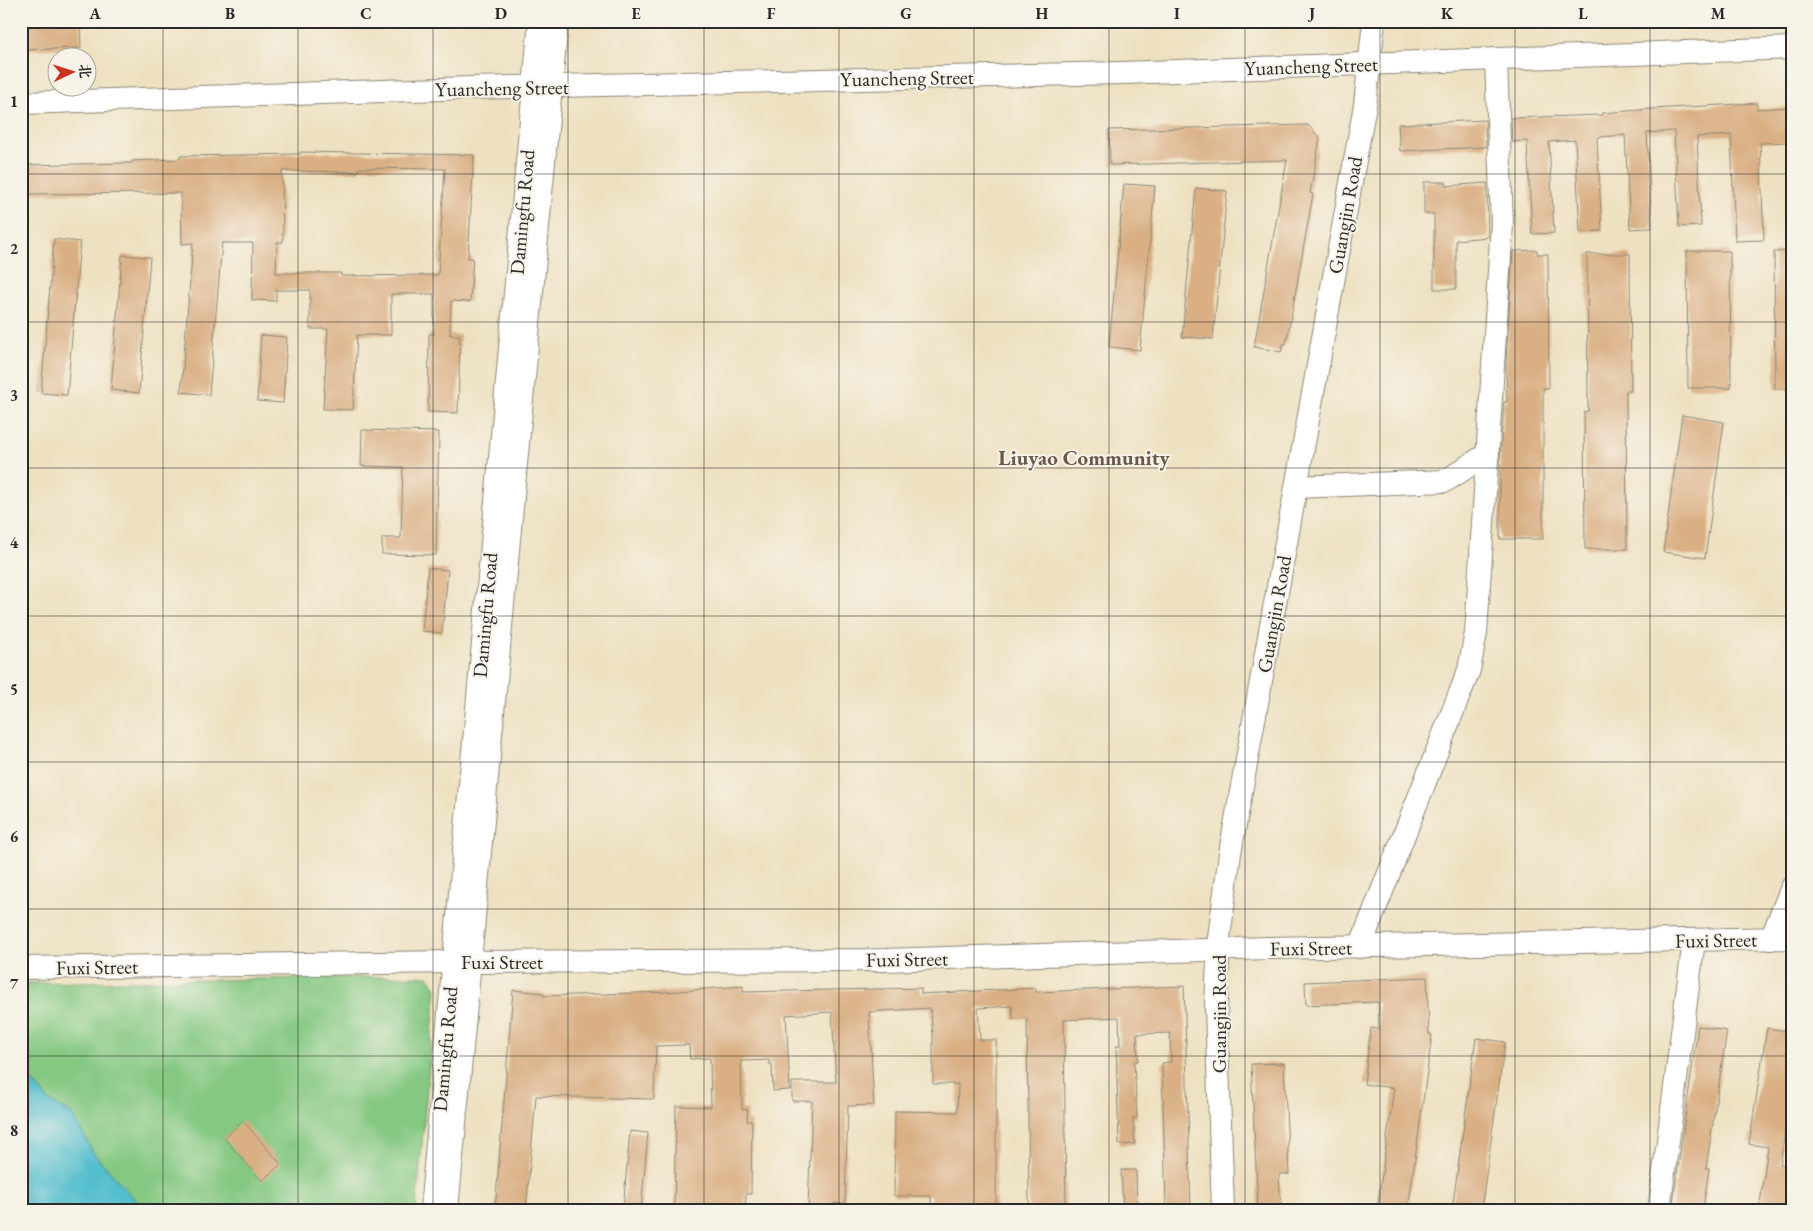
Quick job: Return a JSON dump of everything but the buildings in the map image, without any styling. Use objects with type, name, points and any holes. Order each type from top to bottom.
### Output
[{"type":"street","name":"Damingfu Road","points":[[431,1210],[461,962],[542,86],[540,21]]},
{"type":"street","name":"Damingfu Road","points":[[542,86],[557,21]]},
{"type":"street","name":"Guangjin Road","points":[[1223,1210],[1216,1007],[1219,950],[1230,853],[1365,105],[1374,21]]},
{"type":"street","name":"Yuancheng Street","points":[[21,103],[542,86],[1122,73],[1792,48]]},
{"type":"street","points":[[1360,947],[1470,670],[1476,633],[1502,224],[1496,59]]},
{"type":"street","points":[[1296,487],[1445,481],[1488,454]]},
{"type":"street","points":[[1782,938],[1792,887]]},
{"type":"street","name":"Fuxi Street","points":[[21,968],[461,962],[883,960],[1219,950],[1782,938]]},
{"type":"street","points":[[1659,1210],[1694,940]]},
{"type":"street","name":"Damingfu Road","points":[[447,1210],[461,962]]},
{"type":"green space","points":[[428,976],[436,988],[416,1210],[144,1210],[94,1154],[72,1114],[49,1101],[21,1068],[21,983]]},
{"type":"water","points":[[21,1068],[49,1101],[72,1114],[94,1154],[144,1210],[21,1210]]},
{"type":"district","name":"Liuyao Community","points":[[1084,457]]}]
